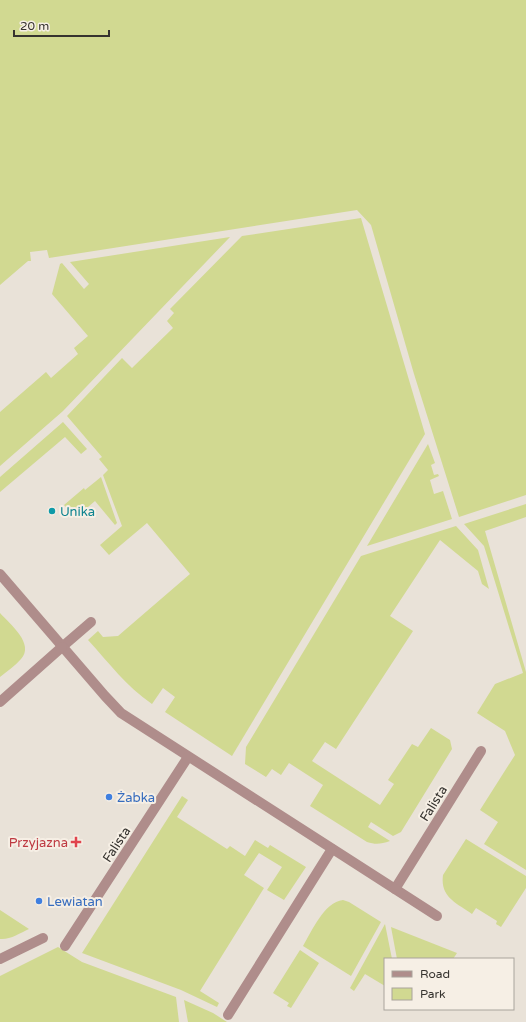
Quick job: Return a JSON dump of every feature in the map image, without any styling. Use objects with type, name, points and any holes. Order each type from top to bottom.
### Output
[{"type":"street","points":[[0,574],[121,713],[437,916]]},
{"type":"street","points":[[0,702],[91,622]]},
{"type":"street","name":"Falista","points":[[394,889],[481,751]]},
{"type":"street","name":"Falista","points":[[65,946],[188,757]]},
{"type":"street","points":[[228,1015],[332,849]]},
{"type":"street","points":[[0,959],[43,938]]},
{"type":"green space","points":[[0,0],[526,0],[526,495],[459,517],[414,374],[371,225],[357,210],[49,258],[47,250],[30,252],[31,261],[28,261],[0,285]]},
{"type":"green space","points":[[361,218],[425,434],[232,756],[165,712],[175,697],[163,688],[152,704],[126,682],[88,640],[98,631],[103,637],[118,636],[190,574],[147,523],[109,555],[100,545],[122,526],[103,475],[108,470],[99,459],[102,457],[67,416],[122,358],[132,368],[173,328],[167,321],[174,313],[170,309],[242,236]]},
{"type":"green space","points":[[230,237],[63,411],[0,466],[0,412],[46,372],[51,378],[78,354],[74,348],[88,336],[52,294],[60,264],[62,263],[84,289],[89,284],[70,262]]},
{"type":"green space","points":[[63,422],[87,449],[81,454],[65,437],[0,492],[0,477]]},
{"type":"green space","points":[[428,444],[435,463],[431,465],[434,475],[438,474],[439,476],[430,480],[434,494],[443,491],[452,519],[367,546]]},
{"type":"green space","points":[[101,477],[117,523],[115,525],[95,501],[75,518],[64,505],[84,488],[85,490]]},
{"type":"green space","points":[[526,504],[526,517],[485,531],[526,672],[526,870],[484,844],[498,822],[480,810],[515,755],[505,731],[477,713],[495,684],[523,673],[484,546],[464,524]]},
{"type":"green space","points":[[456,526],[478,550],[489,589],[482,584],[478,571],[440,540],[390,616],[413,631],[336,749],[325,742],[312,761],[380,805],[394,784],[388,780],[412,744],[418,747],[431,728],[450,740],[452,749],[401,832],[393,836],[371,822],[368,827],[390,841],[373,844],[367,842],[310,806],[323,785],[289,763],[281,775],[272,769],[266,777],[245,764],[246,747],[361,556]]},
{"type":"green space","points":[[0,613],[20,634],[25,647],[25,653],[14,666],[0,677]]},
{"type":"green space","points":[[182,796],[188,800],[177,817],[227,849],[230,846],[245,856],[255,840],[268,848],[270,845],[306,867],[284,900],[267,890],[282,867],[259,853],[244,875],[264,888],[200,991],[219,1003],[217,1007],[181,990],[82,953]]},
{"type":"green space","points":[[466,839],[526,876],[526,888],[501,927],[496,924],[497,921],[476,908],[472,914],[455,903],[450,899],[444,889],[443,875]]},
{"type":"green space","points":[[343,900],[349,902],[381,922],[351,976],[303,946],[324,911],[336,902]]},
{"type":"green space","points":[[0,910],[29,929],[11,937],[0,939]]},
{"type":"green space","points":[[385,924],[392,958],[384,958],[384,985],[365,974],[354,991],[350,988]]},
{"type":"green space","points":[[391,927],[457,953],[454,958],[397,958]]},
{"type":"green space","points":[[58,947],[82,962],[176,997],[179,1022],[0,1022],[0,976]]},
{"type":"green space","points":[[300,950],[319,963],[291,1008],[287,1006],[289,1003],[273,993]]},
{"type":"green space","points":[[184,1000],[213,1013],[227,1022],[188,1022]]},
{"type":"place","name":"Unika","points":[[52,511]]},
{"type":"place","name":"Żabka","points":[[109,797]]},
{"type":"place","name":"Przyjazna","points":[[76,842]]},
{"type":"place","name":"Lewiatan","points":[[39,901]]}]
